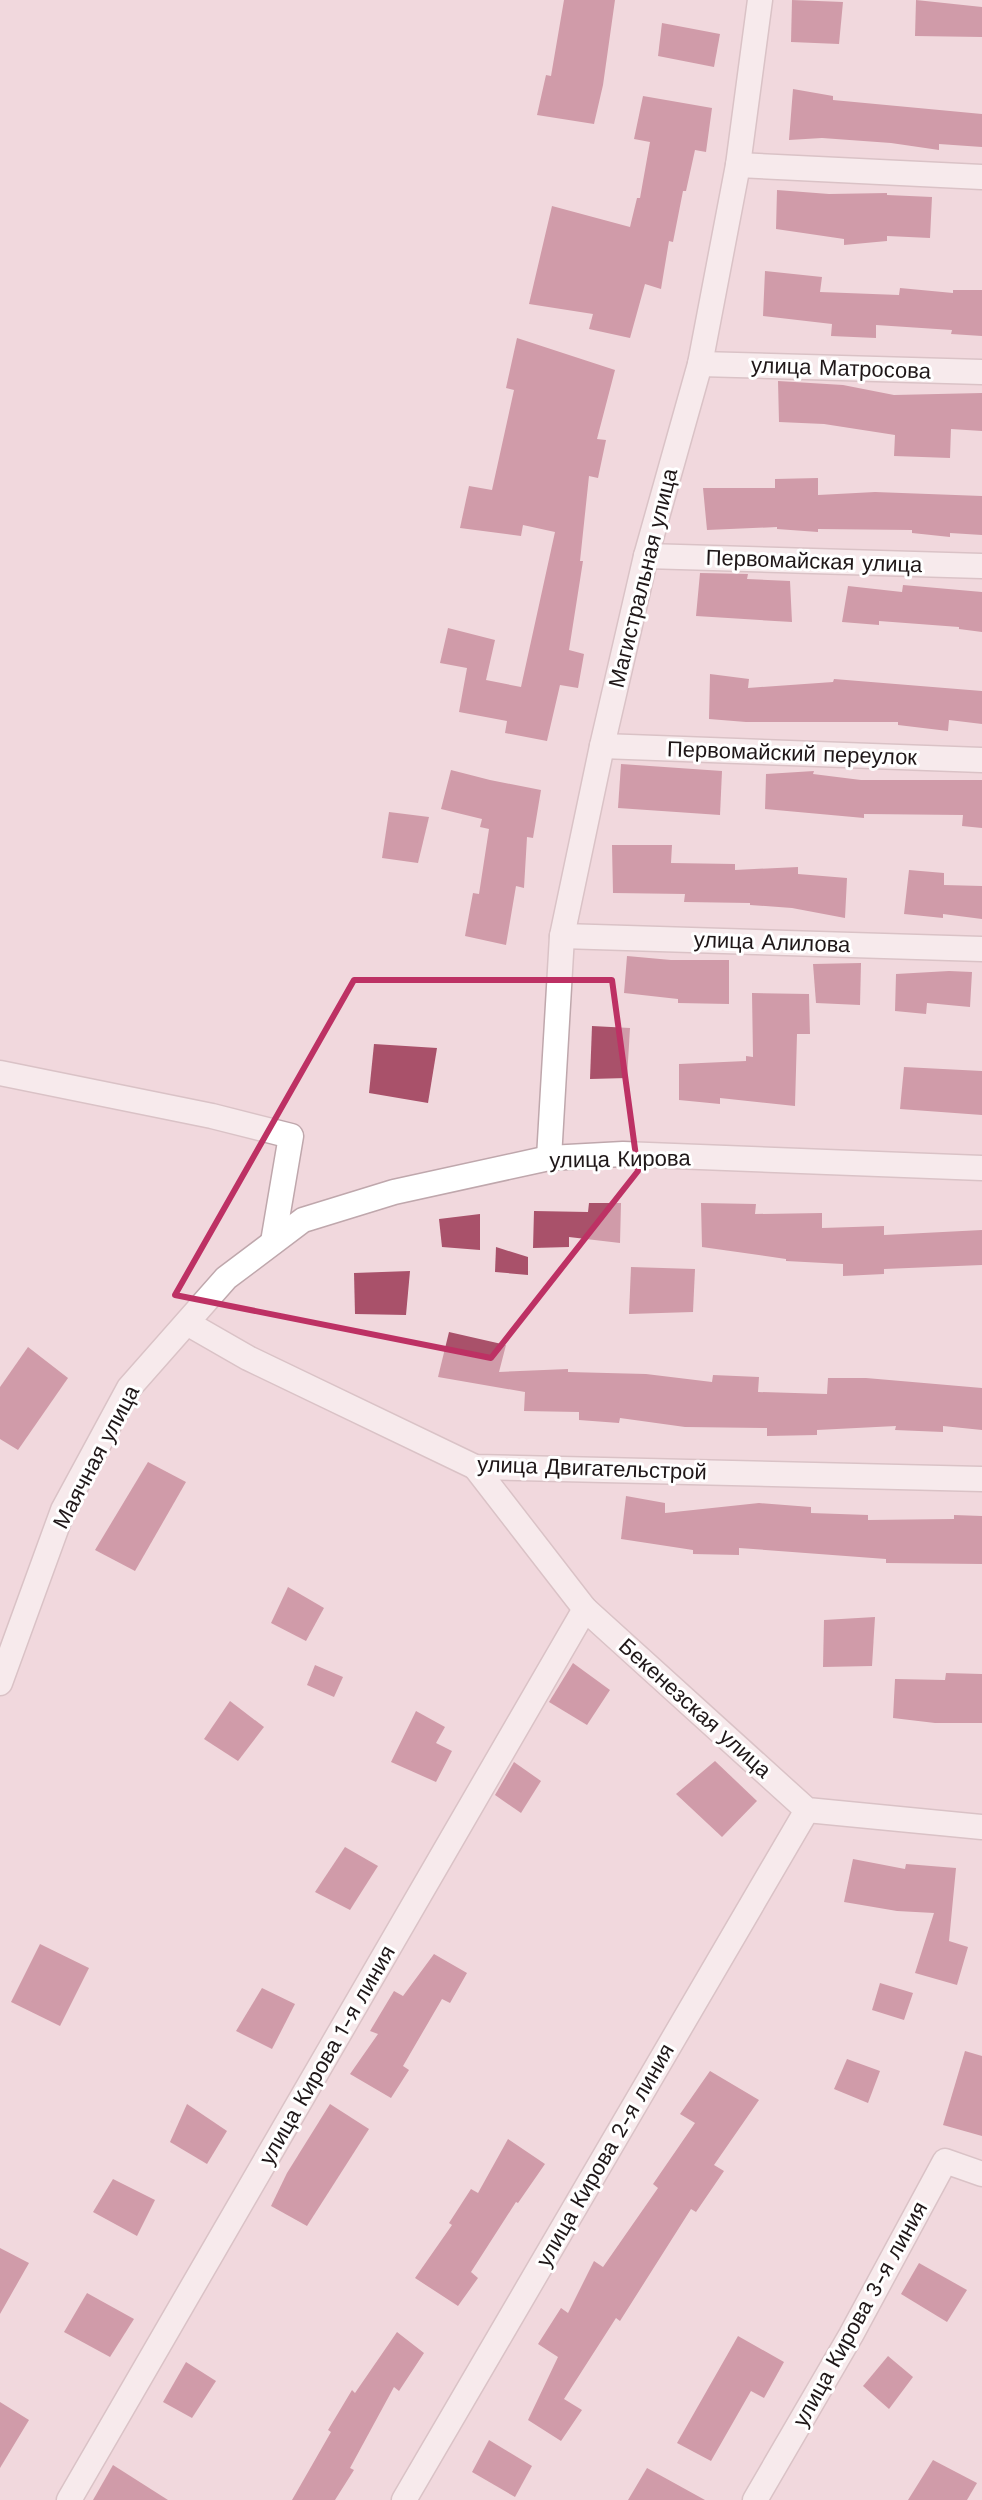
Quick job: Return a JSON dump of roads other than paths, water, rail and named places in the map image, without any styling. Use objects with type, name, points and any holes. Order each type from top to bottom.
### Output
[{"type":"street","name":"Магистральная улица","points":[[549,1158],[562,936],[646,556],[700,364],[738,165],[760,0]]},
{"type":"street","points":[[738,165],[982,177]]},
{"type":"street","name":"улица Матросова","points":[[700,364],[982,372]]},
{"type":"street","name":"Первомайская улица","points":[[646,556],[982,566]]},
{"type":"street","name":"Первомайский переулок","points":[[602,746],[982,760]]},
{"type":"street","name":"улица Алилова","points":[[562,936],[982,949]]},
{"type":"street","points":[[0,1073],[212,1116],[291,1136],[273,1242]]},
{"type":"street","name":"улица Кирова","points":[[273,1242],[303,1220],[357,1202],[549,1158],[623,1154],[982,1168]]},
{"type":"street","name":"Маячная улица","points":[[0,1683],[63,1510],[129,1388],[226,1278],[273,1242]]},
{"type":"street","name":"улица Двигательстрой","points":[[187,1323],[248,1358],[475,1467],[982,1479]]},
{"type":"street","name":"Бекенезская улица","points":[[475,1467],[585,1609],[807,1810]]},
{"type":"street","name":"улица Кирова 1-я линия","points":[[69,2500],[585,1609]]},
{"type":"street","points":[[807,1810],[982,1827]]},
{"type":"street","name":"улица Кирова 2-я линия","points":[[404,2500],[807,1810]]},
{"type":"street","name":"улица Кирова 3-я линия","points":[[755,2500],[851,2335],[945,2161],[982,2174]]}]
